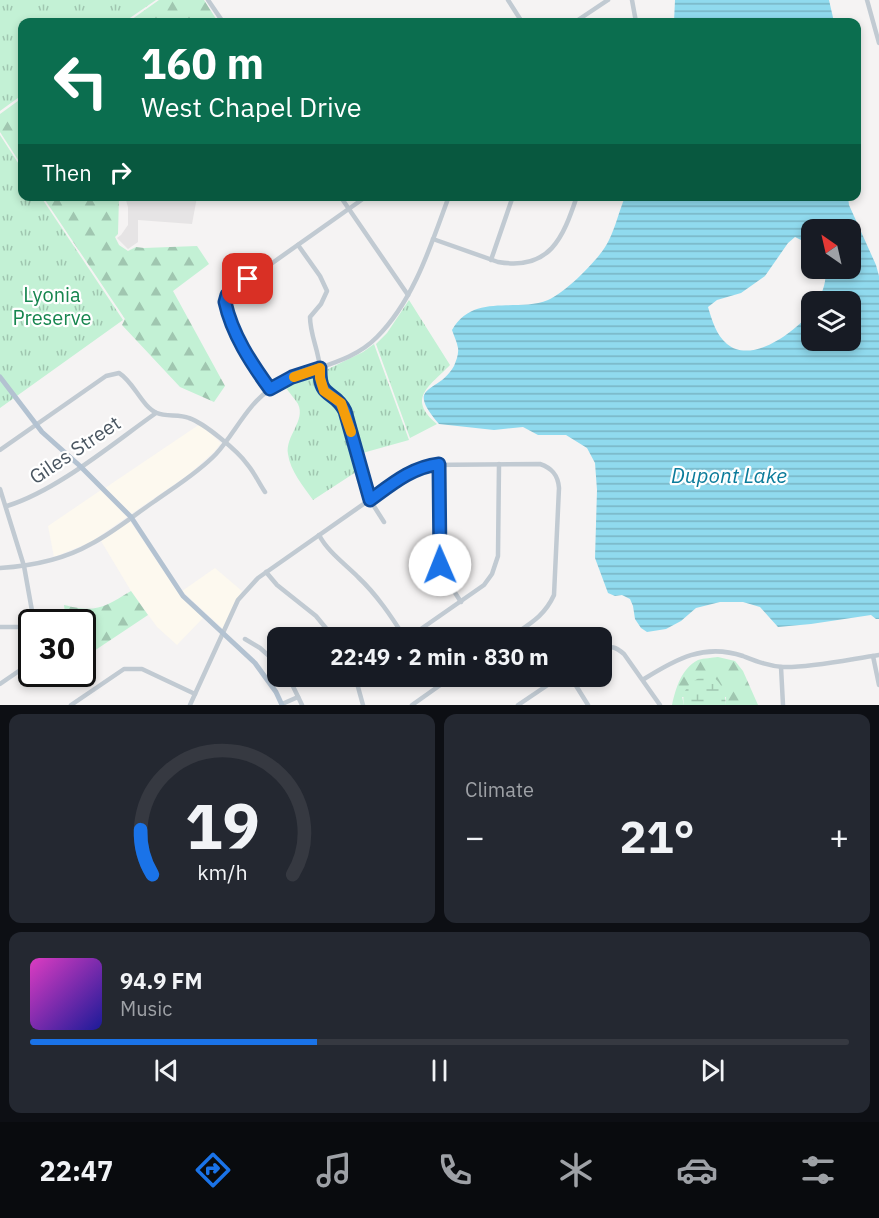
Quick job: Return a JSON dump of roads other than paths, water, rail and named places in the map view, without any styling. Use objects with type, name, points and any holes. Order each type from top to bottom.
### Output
[{"type":"main road","points":[[0,377],[35,426],[80,466],[131,518],[183,596],[255,663],[282,704]]},
{"type":"street","points":[[208,0],[220,18]]},
{"type":"street","points":[[508,0],[519,18]]},
{"type":"street","points":[[581,18],[608,0]]},
{"type":"street","points":[[632,0],[635,18]]},
{"type":"street","points":[[869,1],[879,43]]},
{"type":"street","points":[[343,201],[408,295]]},
{"type":"street","points":[[270,389],[242,345],[227,309],[227,295],[359,201]]},
{"type":"street","points":[[0,568],[54,560],[92,544],[190,477],[216,453],[270,389],[292,377],[363,350],[378,337],[408,295],[434,239],[446,201]]},
{"type":"street","points":[[491,260],[511,201]]},
{"type":"street","points":[[434,239],[491,260],[510,264],[530,262],[547,253],[559,241],[566,230],[576,201]]},
{"type":"street","points":[[298,245],[320,276],[327,291],[321,304],[310,317],[310,328],[324,391],[341,403],[345,411],[370,500],[384,522]]},
{"type":"street","points":[[0,450],[106,376],[119,373],[128,379],[156,413],[186,417],[201,422],[248,464],[265,492]]},
{"type":"street","name":"Giles Street","points":[[7,506],[24,501],[47,489],[156,413]]},
{"type":"street","points":[[439,464],[440,565],[460,602]]},
{"type":"street","points":[[423,627],[484,585],[496,565],[499,464]]},
{"type":"street","points":[[190,705],[241,596],[258,578],[412,470],[426,465],[540,464],[553,471],[559,488],[554,595],[542,615],[525,627]]},
{"type":"street","points":[[0,489],[24,566],[32,609]]},
{"type":"street","points":[[318,536],[330,551],[360,578],[399,627]]},
{"type":"street","points":[[266,572],[277,585],[316,616],[325,627]]},
{"type":"street","points":[[0,627],[18,627]]},
{"type":"street","points":[[245,639],[267,654]]},
{"type":"street","points":[[612,647],[624,654],[644,679],[660,705]]},
{"type":"street","points":[[644,679],[681,657],[708,652],[727,652],[762,664],[781,667],[879,655]]},
{"type":"street","points":[[873,656],[879,685]]},
{"type":"street","points":[[781,667],[783,705]]},
{"type":"street","points":[[71,705],[124,669],[135,668],[142,669],[195,694]]},
{"type":"street","points":[[0,684],[18,672]]},
{"type":"street","points":[[294,687],[302,705]]},
{"type":"street","points":[[358,687],[363,705]]},
{"type":"street","points":[[412,705],[437,687]]},
{"type":"street","points":[[519,705],[545,687]]},
{"type":"street","points":[[577,687],[588,705]]},
{"type":"street","points":[[282,704],[298,696]]},
{"type":"water","points":[[675,0],[829,0],[833,18],[674,18]]},
{"type":"water","name":"Dupont Lake","points":[[624,201],[848,201],[855,219],[801,219],[801,240],[795,237],[788,243],[765,276],[741,293],[717,300],[708,307],[720,336],[727,344],[737,349],[749,351],[761,348],[773,343],[801,323],[801,351],[861,351],[861,291],[822,291],[825,279],[861,279],[861,232],[879,276],[879,619],[871,615],[778,627],[760,607],[743,602],[720,602],[696,608],[681,621],[666,629],[647,632],[635,619],[630,599],[608,593],[595,558],[597,490],[595,463],[587,448],[566,435],[538,435],[523,427],[494,430],[439,424],[429,411],[424,402],[424,395],[454,366],[458,350],[452,330],[461,318],[483,307],[522,305],[548,300],[564,290],[591,265],[609,240]]},
{"type":"park label","name":"Lyonia Preserve","points":[[52,306]]}]
